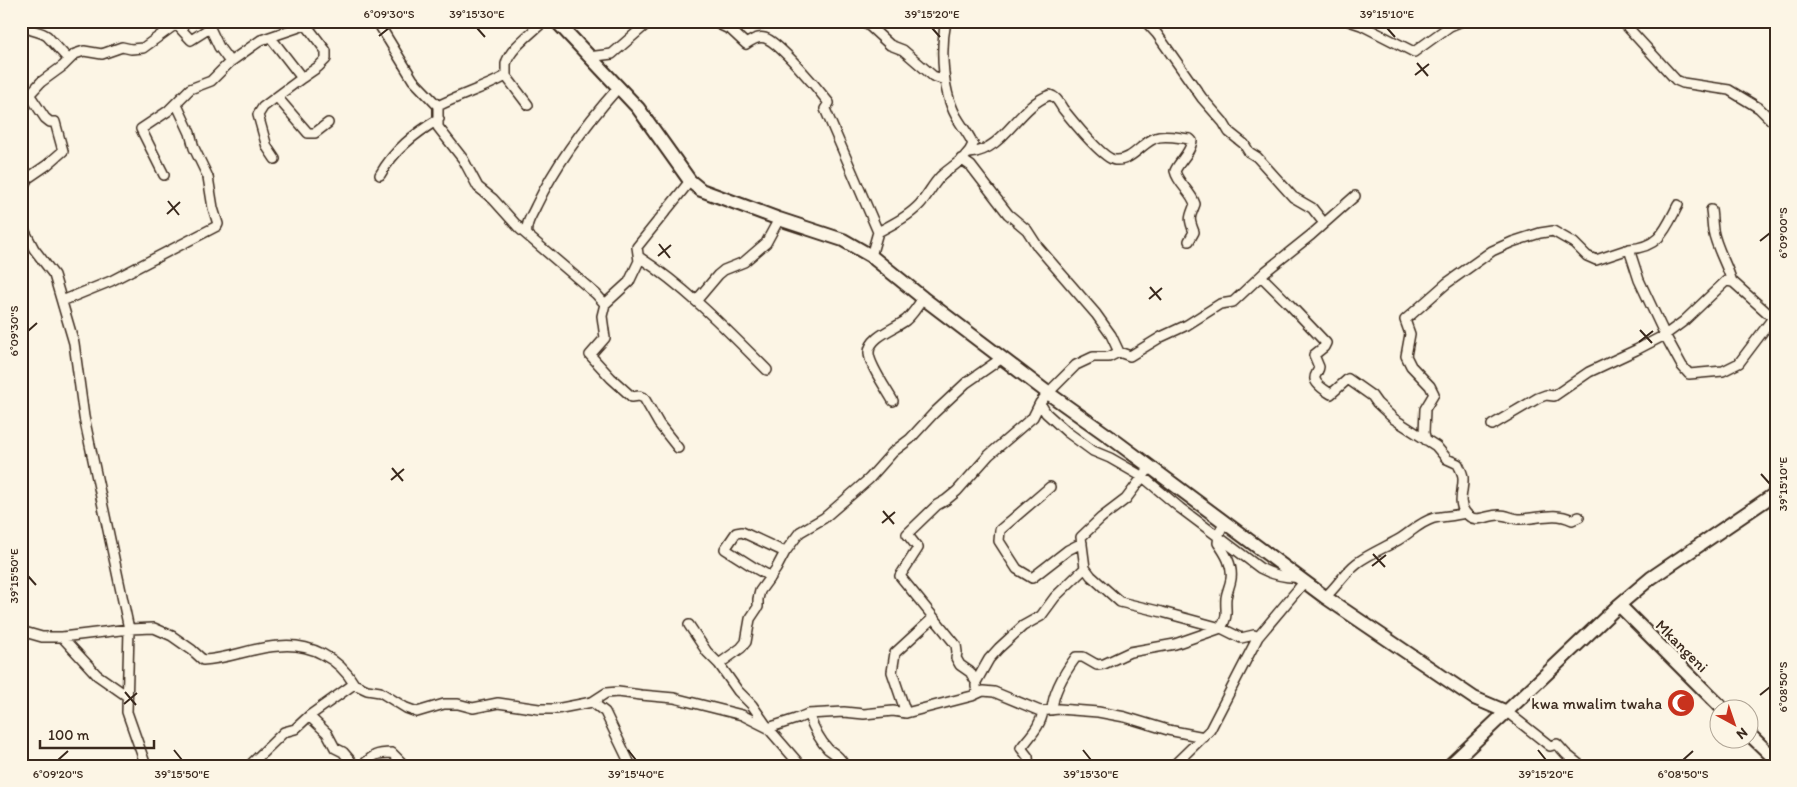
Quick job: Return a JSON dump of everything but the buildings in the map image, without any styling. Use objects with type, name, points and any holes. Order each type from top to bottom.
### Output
[{"type":"street","points":[[164,175],[141,129],[168,111],[190,89],[211,81],[230,62],[261,40],[307,26],[317,21]]},
{"type":"street","points":[[377,21],[413,80],[438,106],[438,127],[464,159],[478,186],[527,235],[606,304]]},
{"type":"street","points":[[528,105],[506,76],[506,63],[522,40],[544,21]]},
{"type":"street","points":[[556,21],[638,108],[690,181],[700,190],[843,240],[871,256],[1002,358],[1044,398],[1146,472],[1224,522],[1325,598],[1474,698],[1507,712],[1550,746],[1557,744],[1581,766]]},
{"type":"street","points":[[588,57],[612,54],[650,21]]},
{"type":"street","points":[[712,21],[731,30],[746,44],[755,38],[763,37],[771,40],[806,74],[829,103],[825,109],[878,232],[871,256]]},
{"type":"street","points":[[864,21],[890,45],[903,50],[933,76],[944,80]]},
{"type":"street","points":[[946,21],[944,32],[944,80],[949,100],[958,121],[968,132],[973,144],[970,153]]},
{"type":"street","points":[[1144,21],[1157,34],[1202,98],[1223,122],[1229,132],[1244,144],[1249,152],[1257,158],[1293,197],[1312,208],[1324,223]]},
{"type":"street","points":[[1349,21],[1361,25],[1414,52],[1450,26],[1462,21]]},
{"type":"street","points":[[1622,21],[1676,80],[1729,90],[1759,108],[1776,125]]},
{"type":"street","points":[[21,24],[34,32],[44,33],[69,60]]},
{"type":"street","points":[[29,95],[48,76],[75,54],[84,51],[102,54],[122,47],[131,49],[143,48],[176,24],[191,40],[210,28],[219,47],[230,62]]},
{"type":"street","points":[[275,158],[267,147],[258,115],[263,107],[318,67],[326,59],[326,52],[307,26]]},
{"type":"street","points":[[271,38],[302,78]]},
{"type":"street","points":[[438,106],[506,76]]},
{"type":"street","points":[[21,82],[45,118],[50,122],[55,122],[63,151],[48,165],[28,178],[21,190]]},
{"type":"street","points":[[527,235],[528,222],[557,166],[592,117],[618,88]]},
{"type":"street","points":[[277,96],[308,133],[315,133],[328,123]]},
{"type":"street","points":[[878,232],[897,222],[919,205],[939,178],[961,159],[970,153],[979,152],[994,142],[1028,110],[1044,97],[1050,96],[1056,99],[1078,128],[1098,149],[1106,157],[1114,160],[1123,159],[1158,136],[1190,139],[1192,141],[1184,160],[1175,171],[1179,181],[1191,194],[1195,204],[1189,220],[1194,232],[1189,241]]},
{"type":"street","points":[[62,301],[111,281],[217,226],[208,177],[176,103]]},
{"type":"street","points":[[380,175],[388,160],[403,144],[439,119]]},
{"type":"street","points":[[961,159],[971,166],[1008,214],[1027,230],[1038,247],[1096,314],[1111,335],[1119,352],[1130,356],[1161,337],[1187,325],[1220,304],[1233,302],[1355,196]]},
{"type":"street","points":[[678,448],[659,424],[644,398],[640,396],[632,397],[590,355],[605,338],[602,316],[606,304],[628,282],[639,261],[637,247],[690,181]]},
{"type":"street","points":[[21,197],[22,226],[34,249],[54,275],[74,343],[84,418],[129,628],[127,712],[146,766]]},
{"type":"street","points":[[1426,440],[1424,433],[1425,409],[1434,394],[1430,386],[1410,366],[1406,356],[1410,334],[1406,320],[1447,283],[1492,251],[1512,242],[1553,231],[1574,243],[1587,256],[1596,260],[1629,249],[1652,244],[1661,237],[1678,205]]},
{"type":"street","points":[[1711,210],[1713,229],[1732,282]]},
{"type":"street","points":[[696,301],[724,270],[744,262],[766,243],[779,219]]},
{"type":"street","points":[[1492,425],[1538,398],[1546,395],[1554,396],[1589,372],[1665,334],[1684,321],[1726,281],[1732,282],[1774,315],[1738,363],[1723,371],[1689,374],[1682,366],[1665,334],[1639,280],[1629,249]]},
{"type":"street","points":[[639,257],[696,301],[767,370]]},
{"type":"street","points":[[1261,276],[1290,304],[1326,344],[1314,355],[1320,367],[1315,380],[1331,394],[1348,379],[1372,396],[1394,418],[1436,446],[1447,458],[1458,464],[1464,481],[1461,499],[1465,513],[1472,518],[1481,520],[1502,514],[1518,519],[1554,514],[1572,520],[1579,517]]},
{"type":"street","points":[[893,401],[868,353],[872,343],[907,319],[923,298]]},
{"type":"street","points":[[977,693],[976,682],[970,672],[960,665],[956,658],[958,652],[956,645],[900,576],[918,548],[906,534],[937,505],[957,491],[994,451],[1033,417],[1044,398],[1076,365],[1093,357],[1109,357],[1119,352]]},
{"type":"street","points":[[719,664],[746,642],[750,619],[758,607],[760,591],[800,532],[824,518],[864,484],[893,452],[910,438],[966,383],[1002,358]]},
{"type":"street","points":[[1044,398],[1046,413],[1067,432],[1087,446],[1146,472],[1180,508],[1260,568],[1286,578],[1302,579]]},
{"type":"street","points":[[1146,472],[1126,500],[1101,518],[1081,537],[1086,568],[1091,576],[1120,602],[1221,628],[1241,638],[1254,635],[1258,637]]},
{"type":"street","points":[[1050,487],[1000,530],[999,541],[1017,569],[1032,578],[1068,550],[1082,543]]},
{"type":"street","points":[[1449,766],[1619,605],[1651,578],[1776,492]]},
{"type":"street","points":[[1325,598],[1357,563],[1397,541],[1413,529],[1433,519],[1465,513]]},
{"type":"street","points":[[1029,766],[1028,757],[1020,748],[1037,728],[1053,700],[1065,672],[1076,658],[1083,657],[1097,664],[1104,664],[1130,652],[1175,644],[1221,628],[1227,614],[1225,604],[1231,579],[1231,569],[1227,556],[1218,543],[1224,522]]},
{"type":"street","points":[[771,577],[725,549],[736,533],[742,532],[785,552]]},
{"type":"street","points":[[976,682],[989,659],[999,648],[1023,626],[1041,616],[1056,597],[1086,568]]},
{"type":"street","points":[[1174,766],[1204,737],[1216,721],[1231,687],[1258,637],[1302,579]]},
{"type":"street","name":"Mkangeni","points":[[1619,605],[1714,700]]},
{"type":"street","points":[[906,712],[892,672],[894,653],[933,618]]},
{"type":"street","points":[[689,625],[707,652],[719,664],[738,691],[752,705],[768,728],[801,766]]},
{"type":"street","points":[[21,631],[42,637],[62,637],[129,628],[154,628],[172,636],[203,660],[221,659],[240,653],[279,646],[305,647],[319,652],[332,660],[347,672],[354,684],[367,690],[380,692],[406,708],[417,712],[444,704],[458,704],[473,708],[498,703],[539,709],[556,709],[592,702],[606,693],[618,692],[674,698],[742,715],[768,728],[808,714],[906,712],[972,696],[983,691],[994,692],[1033,709],[1107,714],[1141,720],[1168,730],[1204,737]]},
{"type":"street","points":[[62,637],[98,676],[127,696]]},
{"type":"street","points":[[250,766],[284,732],[295,729],[309,716],[354,684]]},
{"type":"street","points":[[592,702],[604,712],[631,766]]},
{"type":"street","points":[[808,714],[828,749],[837,755],[845,766]]},
{"type":"street","points":[[309,716],[327,733],[335,748],[344,752],[355,766]]},
{"type":"street","points":[[1760,745],[1776,760]]},
{"type":"street","points":[[362,766],[373,755],[392,753],[405,766]]},
{"type":"place","name":"kwa mwalim twaha","points":[[1681,703]]}]
